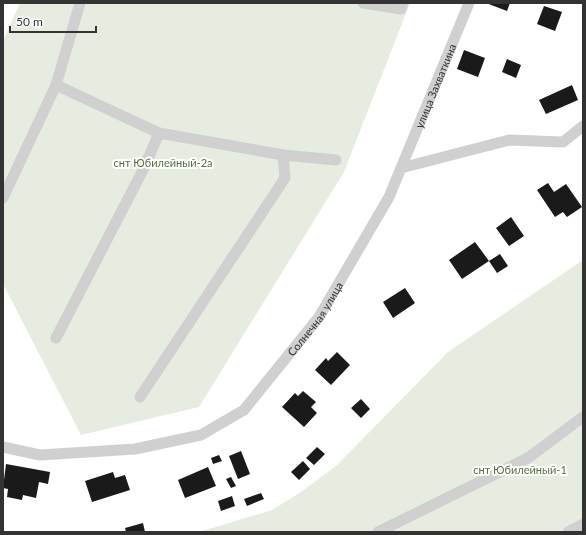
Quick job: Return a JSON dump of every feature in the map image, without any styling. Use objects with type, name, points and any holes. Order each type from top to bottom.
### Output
[{"type":"street","points":[[3,198],[56,85],[80,3]]},
{"type":"street","points":[[363,3],[400,9],[403,3]]},
{"type":"street","name":"улица Захваткина","points":[[401,168],[469,3]]},
{"type":"street","points":[[56,85],[159,133],[283,155],[336,160]]},
{"type":"street","points":[[401,168],[509,140],[563,142],[583,126]]},
{"type":"street","points":[[56,338],[144,168],[159,133]]},
{"type":"street","points":[[140,397],[285,178],[283,155]]},
{"type":"street","name":"Солнечная улица","points":[[3,447],[40,455],[134,449],[201,435],[244,410],[319,317],[389,197],[401,168]]},
{"type":"street","points":[[378,532],[528,458],[583,418]]},
{"type":"street","points":[[568,532],[583,524]]},
{"type":"green space","name":"снт Юбилейный-2а","points":[[20,3],[410,3],[344,172],[199,407],[81,435],[3,284],[3,41]]},
{"type":"green space","name":"снт Юбилейный-1","points":[[583,260],[583,532],[199,532],[272,510],[301,492],[336,466],[448,352]]},
{"type":"building","points":[[486,3],[510,3],[507,11]]},
{"type":"building","points":[[544,6],[562,12],[555,31],[537,24]]},
{"type":"building","points":[[464,50],[485,58],[478,77],[457,69]]},
{"type":"building","points":[[507,59],[521,65],[516,78],[502,72]]},
{"type":"building","points":[[572,85],[578,100],[546,114],[539,100]]},
{"type":"building","points":[[548,183],[554,192],[566,184],[582,207],[567,217],[563,212],[555,217],[537,190]]},
{"type":"building","points":[[511,217],[524,236],[509,246],[496,228]]},
{"type":"building","points":[[475,242],[489,261],[462,279],[449,260]]},
{"type":"building","points":[[500,254],[508,266],[497,273],[489,261]]},
{"type":"building","points":[[405,288],[415,303],[393,318],[383,302]]},
{"type":"building","points":[[337,352],[350,365],[331,385],[315,370],[326,358],[328,361]]},
{"type":"building","points":[[303,391],[316,402],[311,407],[317,413],[304,427],[282,407],[295,393],[298,396]]},
{"type":"building","points":[[361,399],[370,409],[361,418],[351,408]]},
{"type":"building","points":[[317,447],[325,454],[314,465],[306,458]]},
{"type":"building","points":[[241,451],[250,474],[238,479],[229,456]]},
{"type":"building","points":[[219,455],[222,461],[213,464],[211,458]]},
{"type":"building","points":[[303,461],[310,469],[299,480],[291,472]]},
{"type":"building","points":[[6,464],[50,472],[48,484],[39,482],[36,498],[23,495],[22,500],[7,497],[8,489],[3,488]]},
{"type":"building","points":[[208,467],[216,486],[185,498],[178,480]]},
{"type":"building","points":[[113,472],[115,478],[125,475],[130,490],[92,502],[85,481]]},
{"type":"building","points":[[231,477],[236,486],[231,488],[226,479]]},
{"type":"building","points":[[261,493],[264,499],[247,506],[244,499]]},
{"type":"building","points":[[232,496],[235,506],[221,511],[218,501]]},
{"type":"building","points":[[143,523],[145,532],[126,532],[125,528]]}]
